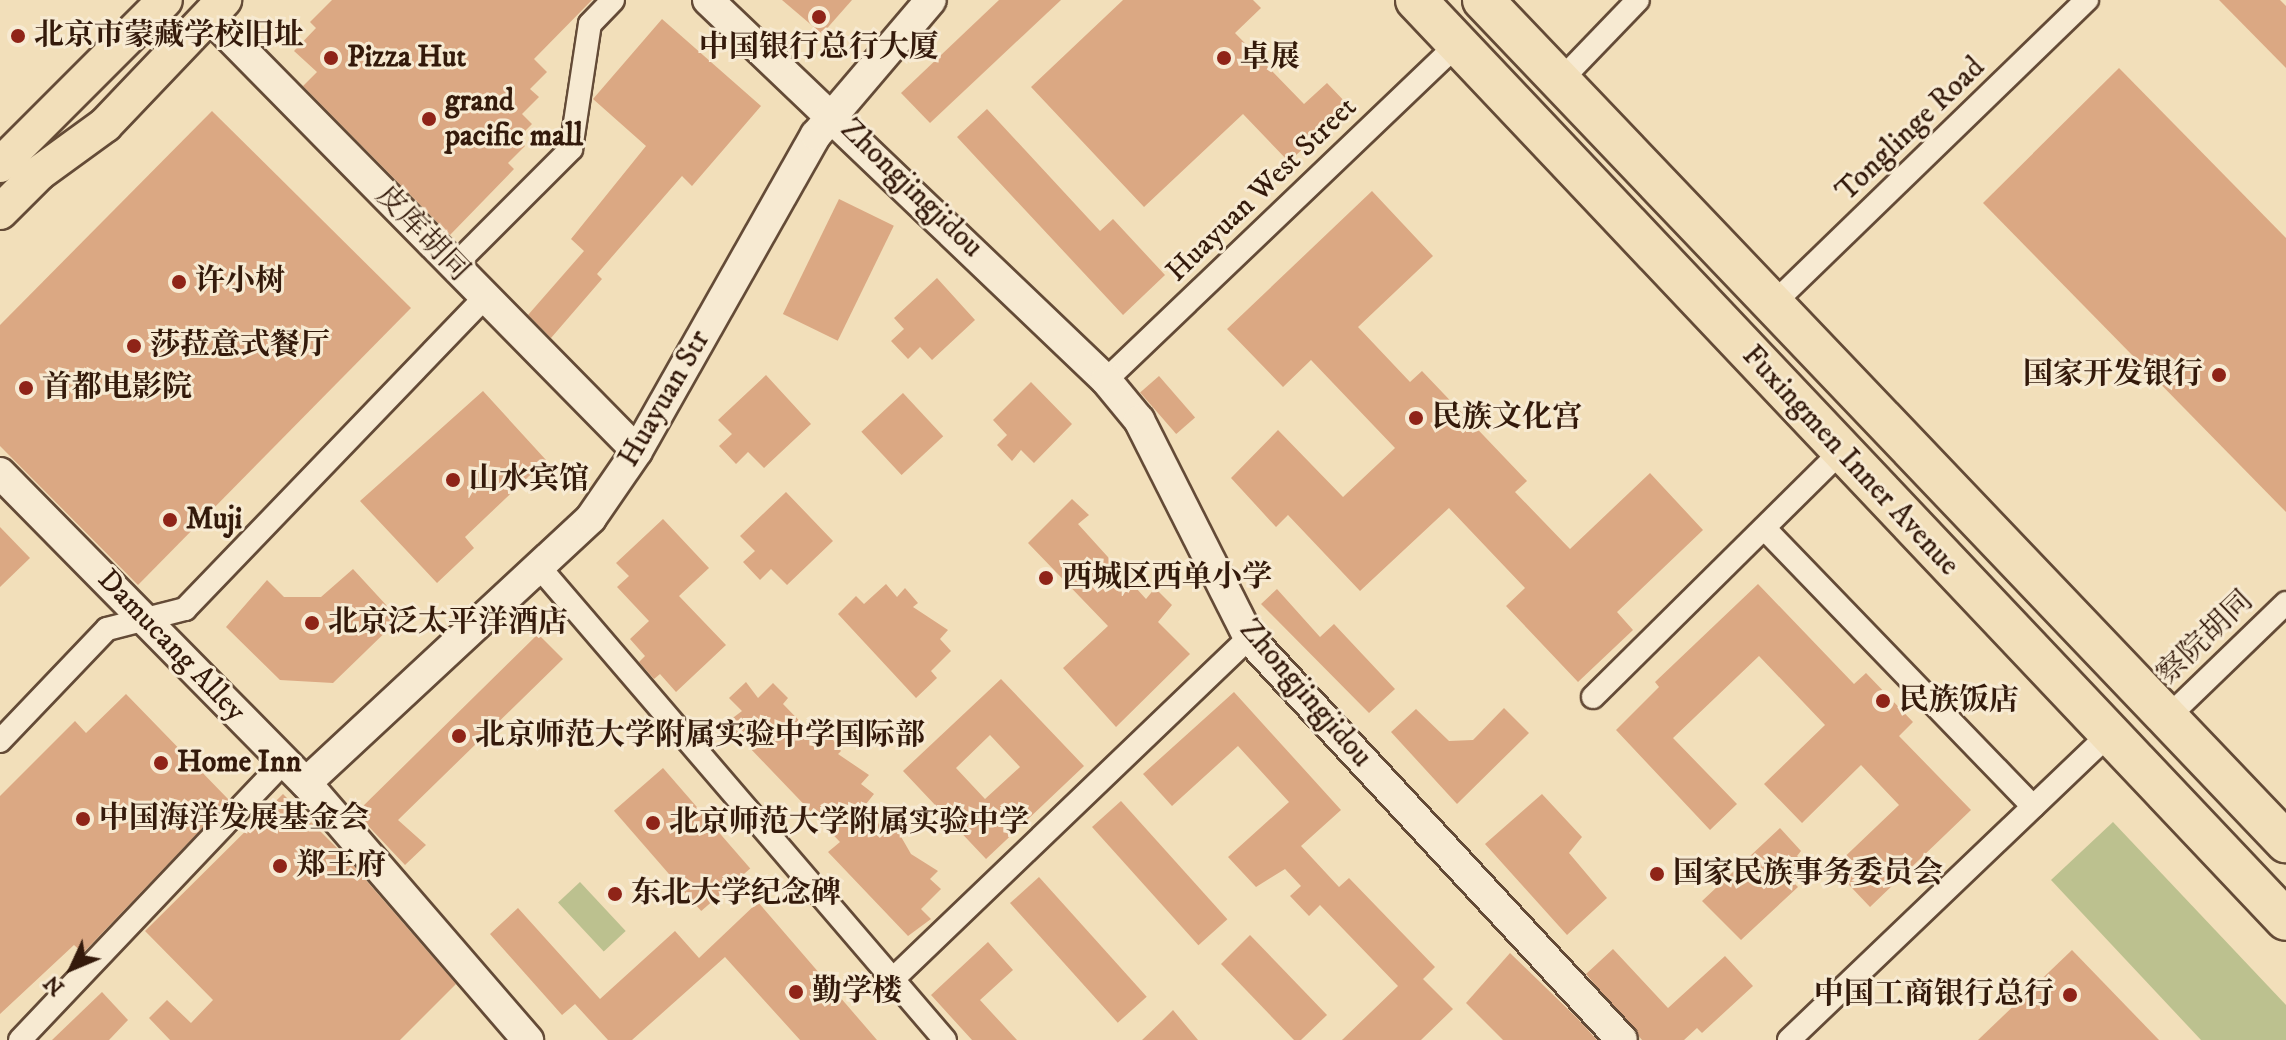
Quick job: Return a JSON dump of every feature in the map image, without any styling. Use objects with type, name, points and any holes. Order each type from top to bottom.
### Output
[{"type":"highway","name":"Fuxingmen Inner Avenue","points":[[1416,0],[2286,920]]},
{"type":"highway","name":"Fuxingmen Inner Avenue","points":[[1483,0],[2286,842]]},
{"type":"main road","points":[[0,165],[165,0]]},
{"type":"main road","points":[[0,212],[39,173],[105,125],[216,8]]},
{"type":"street","points":[[453,267],[571,149],[590,24],[613,0]]},
{"type":"street","name":"Zhongjingjidou","points":[[708,0],[832,113],[1106,380],[1139,420],[1249,638],[1622,1040]]},
{"type":"street","name":"Huayuan Str","points":[[306,783],[591,518],[637,451],[832,113],[931,0]]},
{"type":"street","points":[[1560,81],[1638,0]]},
{"type":"street","name":"Tonglinge Road","points":[[1774,303],[2087,0]]},
{"type":"street","name":"皮库胡同","points":[[216,8],[453,267],[637,451]]},
{"type":"street","name":"Huayuan West Street","points":[[1106,380],[1458,44]]},
{"type":"street","points":[[0,741],[107,629],[185,609],[484,298]]},
{"type":"street","points":[[1593,697],[1841,452]]},
{"type":"street","name":"Damucang Alley","points":[[0,473],[147,617],[283,763],[306,783],[528,1040]]},
{"type":"street","points":[[1765,529],[2033,807]]},
{"type":"street","points":[[540,568],[891,981],[945,1040]]},
{"type":"street","name":"察院胡同","points":[[2168,717],[2286,603]]},
{"type":"street","points":[[891,981],[1249,638]]},
{"type":"street","points":[[1789,1040],[2110,733]]},
{"type":"street","points":[[20,1040],[283,763]]},
{"type":"green space","points":[[2113,822],[2286,1005],[2286,1040],[2201,1040],[2051,880]]},
{"type":"green space","points":[[580,882],[626,931],[604,951],[558,902]]},
{"type":"building","name":"grand pacific mall","points":[[332,0],[592,0],[534,59],[547,72],[530,89],[539,97],[522,114],[532,124],[517,139],[525,146],[508,163],[514,169],[450,235],[303,86],[317,72],[294,51],[316,28],[310,22]]},
{"type":"building","name":"中国银行总行大厦","points":[[782,0],[852,0],[822,34]]},
{"type":"building","points":[[999,0],[1061,0],[930,123],[901,93]]},
{"type":"building","points":[[1123,0],[1253,0],[1261,8],[1235,33],[1304,104],[1327,83],[1348,105],[1289,162],[1243,114],[1144,207],[1031,87]]},
{"type":"building","points":[[2219,0],[2280,0],[2286,6],[2286,68]]},
{"type":"building","points":[[662,19],[761,106],[692,186],[682,176],[597,274],[602,279],[551,338],[528,315],[584,251],[571,239],[646,146],[593,99]]},
{"type":"building","name":"国家开发银行","points":[[2119,68],[2286,238],[2286,512],[1983,203]]},
{"type":"building","points":[[987,109],[1100,231],[1113,219],[1165,275],[1123,315],[957,137]]},
{"type":"building","points":[[212,111],[411,308],[138,585],[0,446],[0,325]]},
{"type":"building","name":"民族文化宫","points":[[1372,191],[1433,256],[1358,327],[1410,382],[1422,371],[1527,481],[1515,492],[1570,549],[1650,473],[1703,530],[1617,612],[1633,630],[1578,682],[1506,606],[1525,588],[1449,508],[1360,591],[1288,515],[1276,527],[1231,478],[1278,430],[1343,497],[1395,448],[1311,360],[1283,387],[1227,329]]},
{"type":"building","points":[[839,199],[894,226],[838,341],[783,314]]},
{"type":"building","points":[[937,278],[975,320],[932,360],[920,347],[908,359],[891,341],[904,329],[894,318]]},
{"type":"building","points":[[766,375],[811,424],[764,468],[748,452],[736,464],[719,446],[732,434],[718,420]]},
{"type":"building","points":[[1159,376],[1195,418],[1176,434],[1140,392]]},
{"type":"building","points":[[1031,382],[1072,424],[1034,463],[1021,450],[1012,461],[997,445],[1007,435],[993,420]]},
{"type":"building","name":"山水宾馆","points":[[483,391],[546,460],[465,537],[474,548],[437,583],[360,501]]},
{"type":"building","points":[[903,393],[943,436],[902,475],[861,432]]},
{"type":"building","points":[[786,492],[833,541],[787,585],[771,569],[760,580],[743,562],[755,551],[740,536]]},
{"type":"building","points":[[1072,499],[1089,515],[1078,524],[1146,599],[1155,588],[1172,605],[1158,622],[1190,654],[1116,727],[1063,668],[1108,626],[1028,543]]},
{"type":"building","points":[[663,519],[709,568],[679,596],[726,645],[676,692],[660,674],[654,679],[639,662],[645,656],[630,639],[649,621],[617,587],[629,576],[616,563]]},
{"type":"building","points":[[0,527],[30,558],[0,587]]},
{"type":"building","name":"北京泛太平洋酒店","points":[[353,569],[399,619],[333,683],[280,680],[226,627],[267,580],[284,597],[321,597]]},
{"type":"building","points":[[886,584],[897,597],[905,588],[918,603],[913,607],[948,630],[940,639],[951,651],[931,671],[937,678],[916,698],[838,614],[856,596],[864,604]]},
{"type":"building","name":"民族饭店","points":[[1758,584],[1854,684],[1866,673],[1913,722],[1899,736],[1971,810],[1870,907],[1833,868],[1899,805],[1861,765],[1802,823],[1764,784],[1825,725],[1759,656],[1673,738],[1737,804],[1710,830],[1616,730],[1659,687],[1655,682]]},
{"type":"building","points":[[1277,589],[1320,637],[1334,624],[1395,689],[1369,713],[1261,604]]},
{"type":"building","name":"北京师范大学附属实验中学国际部","points":[[538,634],[563,659],[398,820],[426,845],[405,865],[356,813]]},
{"type":"building","points":[[1001,679],[1084,766],[986,859],[903,771]],"holes":[[[990,735],[1020,767],[985,799],[956,768]]]},
{"type":"building","points":[[746,682],[758,698],[773,683],[788,698],[783,704],[821,743],[828,733],[841,751],[838,754],[869,775],[861,784],[874,794],[866,804],[885,834],[896,828],[911,854],[938,871],[930,879],[941,889],[921,909],[931,919],[908,936],[828,852],[840,842],[726,723],[742,711],[729,698]]},
{"type":"building","points":[[1234,692],[1341,810],[1301,846],[1339,887],[1349,878],[1435,967],[1423,979],[1453,1009],[1421,1040],[1342,1040],[1398,986],[1320,905],[1309,916],[1290,896],[1301,886],[1285,869],[1256,887],[1228,857],[1289,802],[1238,746],[1172,806],[1143,774]]},
{"type":"building","name":"中国海洋发展基金会","points":[[126,694],[229,800],[83,953],[74,945],[0,1014],[0,796],[75,721],[86,733]]},
{"type":"building","points":[[1504,708],[1529,733],[1457,804],[1391,732],[1416,709],[1449,741],[1473,740]]},
{"type":"building","points":[[663,768],[750,868],[701,911],[614,811]]},
{"type":"building","name":"郑王府","points":[[283,794],[345,856],[456,984],[400,1040],[170,1040],[149,1018],[167,1000],[191,1023],[213,1000],[145,931]]},
{"type":"building","points":[[1542,794],[1582,837],[1569,853],[1607,898],[1567,935],[1485,844]]},
{"type":"building","points":[[1121,801],[1227,919],[1198,945],[1092,827]]},
{"type":"building","points":[[1780,828],[1801,851],[1797,856],[1804,862],[1796,870],[1802,876],[1794,883],[1798,887],[1741,940],[1702,901]]},
{"type":"building","points":[[1039,877],[1147,997],[1118,1023],[1010,903]]},
{"type":"building","points":[[758,902],[877,1040],[800,1040],[725,957],[632,1040],[608,1040],[575,1004],[562,1015],[490,934],[518,908],[600,999],[675,931],[699,958]]},
{"type":"building","points":[[1250,935],[1327,1015],[1301,1040],[1294,1040],[1221,964]]},
{"type":"building","points":[[988,942],[1013,970],[980,1000],[1017,1040],[972,1040],[931,995]]},
{"type":"building","points":[[1613,949],[1668,1008],[1725,956],[1753,986],[1702,1033],[1697,1028],[1684,1040],[1642,1040],[1586,974]]},
{"type":"building","name":"中国工商银行总行","points":[[2072,950],[2159,1040],[1978,1040]]},
{"type":"building","points":[[1510,953],[1597,1040],[1503,1040],[1466,1003]]},
{"type":"building","points":[[102,992],[128,1020],[109,1040],[52,1040]]},
{"type":"building","points":[[1173,1010],[1198,1040],[1142,1040],[1163,1020]]},
{"type":"place","name":"中国银行总行大厦","points":[[819,17]]},
{"type":"place","name":"北京市蒙藏学校旧址","points":[[18,36]]},
{"type":"place","name":"Pizza Hut","points":[[331,58]]},
{"type":"place","name":"卓展","points":[[1224,58]]},
{"type":"place","name":"grand pacific mall","points":[[429,119]]},
{"type":"place","name":"许小树","points":[[179,282]]},
{"type":"place","name":"莎菈意式餐厅","points":[[134,346]]},
{"type":"place","name":"国家开发银行","points":[[2219,375]]},
{"type":"place","name":"首都电影院","points":[[26,388]]},
{"type":"place","name":"民族文化宫","points":[[1416,418]]},
{"type":"place","name":"山水宾馆","points":[[453,480]]},
{"type":"place","name":"Muji","points":[[170,520]]},
{"type":"place","name":"西城区西单小学","points":[[1046,578]]},
{"type":"place","name":"北京泛太平洋酒店","points":[[312,623]]},
{"type":"place","name":"民族饭店","points":[[1883,701]]},
{"type":"place","name":"北京师范大学附属实验中学国际部","points":[[459,736]]},
{"type":"place","name":"Home Inn","points":[[161,763]]},
{"type":"place","name":"中国海洋发展基金会","points":[[83,819]]},
{"type":"place","name":"北京师范大学附属实验中学","points":[[653,823]]},
{"type":"place","name":"郑王府","points":[[280,866]]},
{"type":"place","name":"国家民族事务委员会","points":[[1657,874]]},
{"type":"place","name":"东北大学纪念碑","points":[[615,894]]},
{"type":"place","name":"勤学楼","points":[[796,992]]},
{"type":"place","name":"中国工商银行总行","points":[[2070,995]]}]
